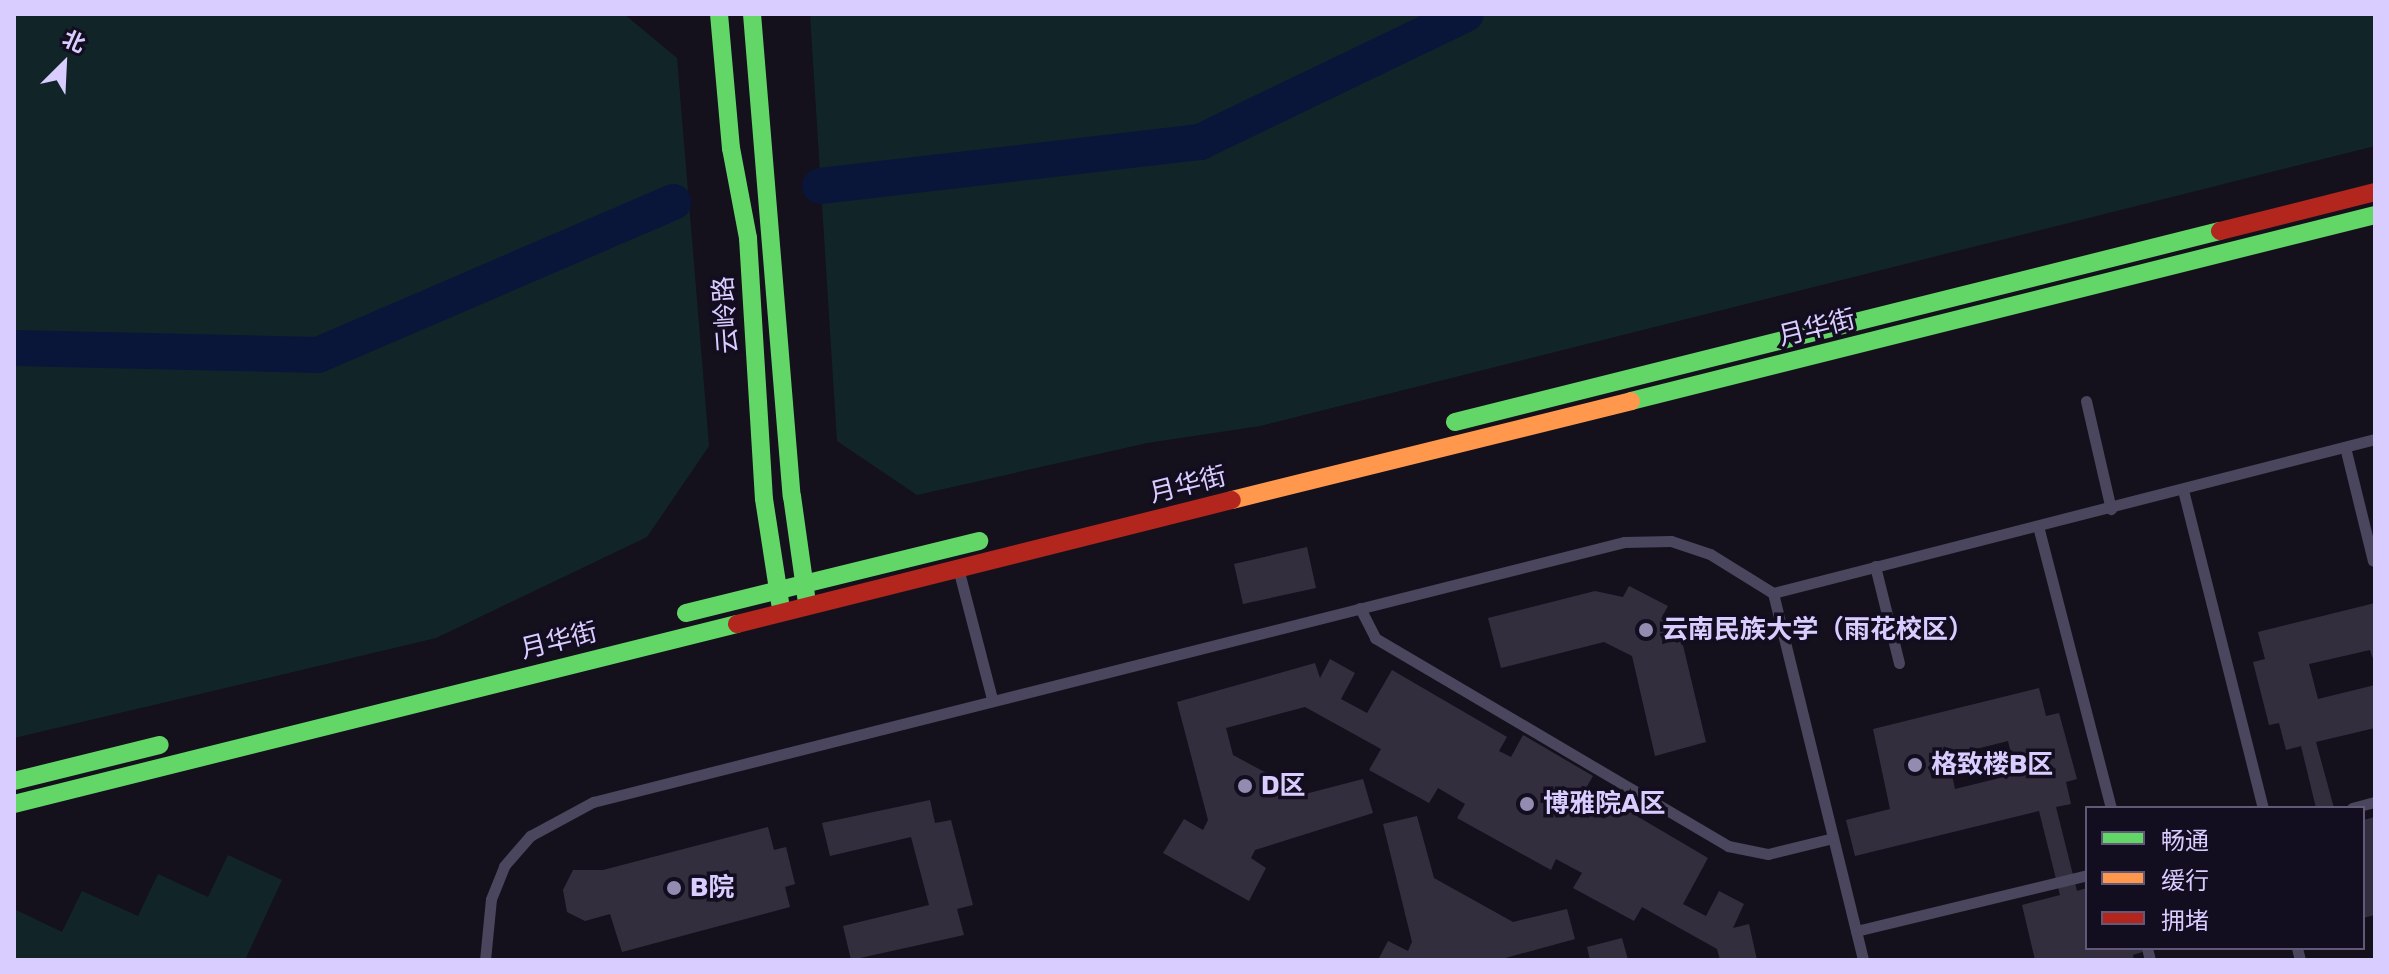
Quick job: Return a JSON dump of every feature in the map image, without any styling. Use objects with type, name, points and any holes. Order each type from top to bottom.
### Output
[{"type":"street","name":"云岭路","points":[[719,14],[731,148],[748,238],[776,590],[781,612]]},
{"type":"street","name":"云岭路","points":[[752,14],[802,583],[808,606]]},
{"type":"street","name":"月华街","points":[[1442,425],[2375,192]]},
{"type":"street","name":"月华街","points":[[14,804],[2375,215]]},
{"type":"street","points":[[671,617],[1001,535]]},
{"type":"street","points":[[14,781],[182,739]]},
{"type":"lane","points":[[2086,401],[2111,509]]},
{"type":"lane","points":[[1773,593],[2375,439]]},
{"type":"lane","points":[[2345,447],[2373,561]]},
{"type":"lane","points":[[2183,490],[2262,806]]},
{"type":"lane","points":[[2038,526],[2110,806]]},
{"type":"lane","points":[[485,960],[491,899],[504,866],[530,836],[593,802],[1624,542],[1671,541],[1710,554],[1773,593],[1863,960]]},
{"type":"lane","points":[[1875,566],[1899,663]]},
{"type":"lane","points":[[959,568],[992,699]]},
{"type":"lane","points":[[1360,608],[1375,638],[1728,846],[1768,854],[1833,838]]},
{"type":"lane","points":[[1856,931],[2085,875]]},
{"type":"green space","points":[[14,14],[624,14],[677,58],[709,446],[647,537],[436,638],[14,738]]},
{"type":"green space","points":[[810,14],[2375,14],[2375,146],[1260,426],[1147,443],[917,495],[837,441]]},
{"type":"green space","points":[[228,855],[282,880],[245,960],[14,960],[14,909],[62,932],[82,891],[138,916],[158,874],[208,897]]},
{"type":"building","points":[[1307,547],[1316,588],[1243,604],[1234,564]]},
{"type":"building","points":[[1629,586],[1668,606],[1661,619],[1672,625],[1676,643],[1682,641],[1706,742],[1655,756],[1632,656],[1604,642],[1501,668],[1488,618],[1595,591],[1623,597]]},
{"type":"building","points":[[2375,603],[2375,665],[2370,650],[2309,664],[2318,699],[2375,685],[2375,728],[2316,742],[2333,806],[2316,806],[2301,746],[2286,750],[2279,723],[2269,725],[2253,662],[2265,659],[2258,632]]},
{"type":"building","points":[[1330,659],[1355,673],[1341,699],[1367,713],[1392,670],[1507,737],[1499,751],[1511,757],[1523,735],[1593,776],[1579,800],[1589,805],[1596,792],[1708,858],[1683,904],[1706,916],[1719,891],[1744,904],[1733,928],[1749,924],[1757,960],[1720,960],[1717,949],[1642,907],[1634,921],[1573,888],[1582,873],[1556,859],[1551,870],[1457,818],[1465,804],[1438,788],[1429,803],[1369,770],[1381,749],[1305,707],[1226,728],[1233,755],[1305,794],[1363,779],[1373,813],[1255,850],[1251,858],[1266,868],[1249,901],[1163,853],[1184,819],[1203,830],[1208,820],[1177,702],[1315,663],[1320,678]]},
{"type":"building","name":"格致楼B区","points":[[2039,688],[2046,716],[2059,713],[2077,779],[2066,782],[2071,804],[2056,807],[2077,891],[2085,889],[2085,950],[2149,950],[2133,955],[2134,960],[2035,960],[2022,905],[2060,895],[2039,811],[1855,856],[1846,820],[1890,809],[1873,729]],"holes":[[[2008,741],[2016,774],[1955,789],[1948,756]]]},
{"type":"building","points":[[930,800],[935,823],[951,820],[973,905],[957,909],[964,935],[851,960],[843,926],[929,905],[911,837],[830,856],[822,823]]},
{"type":"building","points":[[1417,816],[1434,878],[1513,922],[1567,909],[1575,939],[1498,960],[1378,960],[1388,941],[1408,951],[1412,942],[1383,824]]},
{"type":"building","points":[[2375,817],[2375,915],[2365,918],[2365,820]]},
{"type":"building","name":"B院","points":[[768,827],[774,850],[786,847],[795,884],[785,887],[790,907],[622,952],[610,914],[585,921],[567,912],[563,890],[573,870],[603,870]]},
{"type":"building","points":[[1622,938],[1628,960],[1590,960],[1587,947]]},
{"type":"waterway","points":[[820,186],[1200,142],[1466,14]]},
{"type":"waterway","points":[[14,348],[318,355],[673,202]]},
{"type":"traffic: fast","points":[[719,14],[731,148],[748,238],[764,499],[781,609]]},
{"type":"traffic: fast","points":[[752,14],[792,496],[807,603]]},
{"type":"traffic: fast","points":[[1631,401],[2375,215]]},
{"type":"traffic: fast","points":[[1455,422],[2220,231]]},
{"type":"traffic: fast","points":[[686,613],[979,541]]},
{"type":"traffic: fast","points":[[14,804],[737,624]]},
{"type":"traffic: fast","points":[[14,781],[160,745]]},
{"type":"traffic: slow","points":[[1232,500],[1631,401]]},
{"type":"traffic: jam","points":[[2220,231],[2375,192]]},
{"type":"traffic: jam","points":[[737,624],[1232,500]]},
{"type":"place","name":"云南民族大学（雨花校区）","points":[[1646,630]]},
{"type":"place","name":"格致楼B区","points":[[1915,765]]},
{"type":"place","name":"D区","points":[[1245,786]]},
{"type":"place","name":"博雅院A区","points":[[1527,804]]},
{"type":"place","name":"B院","points":[[674,888]]}]
